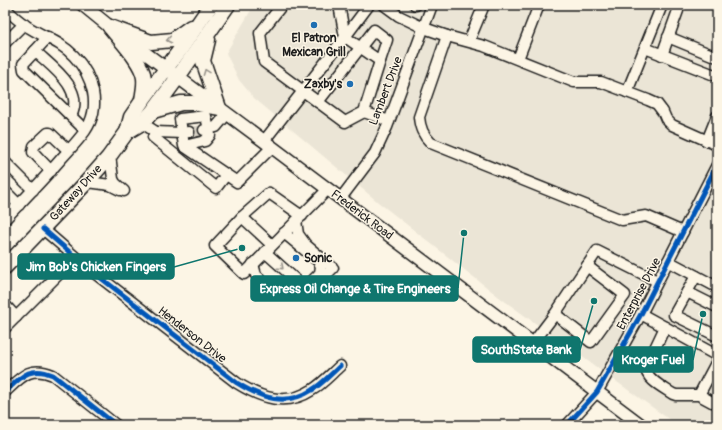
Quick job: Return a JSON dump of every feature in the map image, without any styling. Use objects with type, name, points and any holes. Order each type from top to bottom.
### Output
[{"type":"highway","name":"Gateway Drive","points":[[5,267],[88,182],[110,155],[127,132],[131,117],[211,5]]},
{"type":"highway","name":"Gateway Drive","points":[[127,132],[142,124],[153,111],[228,5]]},
{"type":"highway","points":[[110,27],[151,42],[165,41],[173,40],[201,20]]},
{"type":"highway","points":[[110,27],[138,63],[142,71],[144,77],[142,101]]},
{"type":"highway","points":[[211,30],[203,61],[223,111]]},
{"type":"highway","points":[[153,111],[181,103],[193,103],[223,111]]},
{"type":"main road","name":"Frederick Road","points":[[83,5],[110,27],[341,198],[641,425]]},
{"type":"street","points":[[282,5],[260,33],[264,62],[303,91],[345,122],[364,112],[387,40],[374,30],[318,102]]},
{"type":"street","points":[[339,5],[345,37],[380,62]]},
{"type":"street","points":[[184,146],[237,182],[268,144],[303,91],[369,5]]},
{"type":"street","points":[[384,5],[399,16],[424,28],[469,41],[574,82],[601,82],[657,104],[666,119],[672,125],[717,145]]},
{"type":"street","name":"Lambert Drive","points":[[341,198],[375,153],[389,121],[432,5]]},
{"type":"street","points":[[469,41],[484,5]]},
{"type":"street","points":[[518,59],[539,5]]},
{"type":"street","points":[[627,92],[662,5]]},
{"type":"street","points":[[662,55],[680,5]]},
{"type":"street","points":[[5,8],[28,27],[64,46],[74,56],[83,67],[93,90],[94,104],[85,130],[51,171],[5,219]]},
{"type":"street","points":[[6,41],[24,24]]},
{"type":"street","points":[[448,36],[419,117],[420,128],[424,136],[431,143],[622,220],[646,216],[683,232]]},
{"type":"street","points":[[48,37],[23,64],[24,70],[85,130]]},
{"type":"street","points":[[668,37],[717,57]]},
{"type":"street","points":[[645,48],[717,76]]},
{"type":"street","points":[[35,51],[70,86],[74,100],[74,111],[71,116]]},
{"type":"street","points":[[206,129],[216,127],[223,111]]},
{"type":"street","points":[[364,112],[389,121]]},
{"type":"street","points":[[206,116],[206,129],[210,135],[205,141],[184,146],[186,132],[180,119],[206,116]]},
{"type":"street","points":[[707,141],[717,116]]},
{"type":"street","points":[[142,124],[156,132],[186,132]]},
{"type":"street","points":[[156,132],[153,137],[216,188],[226,175]]},
{"type":"street","points":[[51,171],[33,152],[34,146],[48,133],[50,133],[68,150]]},
{"type":"street","points":[[88,182],[110,185],[124,192],[113,179],[110,155]]},
{"type":"street","points":[[5,162],[33,190]]},
{"type":"street","name":"Enterprise Drive","points":[[567,425],[597,392],[641,314],[717,165]]},
{"type":"street","points":[[248,270],[328,189]]},
{"type":"street","points":[[5,191],[19,205]]},
{"type":"street","points":[[276,292],[256,275],[215,246],[239,220],[269,194],[299,218]]},
{"type":"street","points":[[239,220],[305,288],[315,286],[333,268],[306,245],[298,234],[299,218]]},
{"type":"street","name":"Henderson Drive","points":[[42,229],[75,258],[237,383],[253,393],[271,399],[281,400],[298,397],[314,389],[340,366]]},
{"type":"street","points":[[284,233],[318,260],[321,266],[320,273],[313,280],[298,282]]},
{"type":"street","points":[[533,343],[555,314],[596,251],[658,281]]},
{"type":"street","points":[[5,328],[75,258]]},
{"type":"street","points":[[668,261],[717,287]]},
{"type":"street","points":[[555,314],[591,342],[625,295],[587,266]]},
{"type":"street","points":[[696,276],[674,315],[717,336]]},
{"type":"street","points":[[687,292],[717,307]]},
{"type":"street","points":[[5,305],[16,317]]},
{"type":"street","points":[[641,314],[717,356]]},
{"type":"street","points":[[665,327],[646,367],[648,376],[672,394],[699,395],[712,402],[717,401]]},
{"type":"street","points":[[699,395],[717,361]]},
{"type":"street","points":[[5,392],[25,374],[34,371],[44,371],[52,375],[116,425]]},
{"type":"shaded area","points":[[254,5],[717,5],[717,425],[677,425],[503,300],[378,202],[254,98],[239,80],[226,53]]},
{"type":"tunnel","points":[[189,132],[204,130]]},
{"type":"cycle path","points":[[567,425],[597,392],[641,314],[717,165]]},
{"type":"cycle path","points":[[43,229],[88,268],[237,383],[255,393],[274,398],[293,398],[312,390],[340,366]]},
{"type":"cycle path","points":[[5,392],[26,374],[38,371],[45,372],[53,375],[116,425]]},
{"type":"place","name":"El Patron Mexican Grill","points":[[314,25]]},
{"type":"place","name":"Zaxby's","points":[[350,84]]},
{"type":"place","name":"Express Oil Change & Tire Engineers","points":[[464,233]]},
{"type":"place","name":"Jim Bob's Chicken Fingers","points":[[242,248]]},
{"type":"place","name":"Sonic","points":[[296,258]]},
{"type":"place","name":"SouthState Bank","points":[[594,301]]},
{"type":"place","name":"Kroger Fuel","points":[[703,314]]}]
